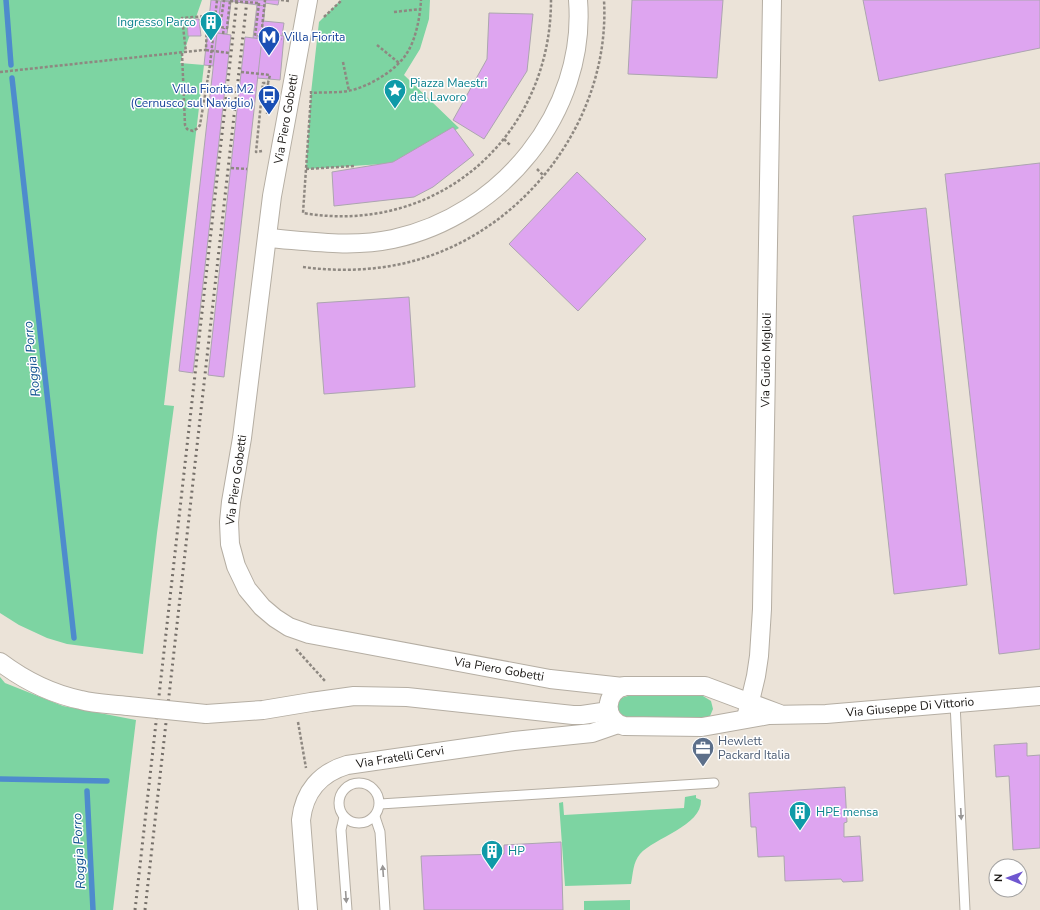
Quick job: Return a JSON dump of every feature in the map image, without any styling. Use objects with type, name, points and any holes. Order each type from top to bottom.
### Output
[{"type":"street","name":"Via Piero Gobetti","points":[[308,0],[284,87],[242,438],[230,507],[230,544],[236,566],[247,589],[262,607],[289,627],[298,631],[322,637],[550,678],[622,687]]},
{"type":"street","points":[[267,238],[335,244],[355,244],[392,239],[419,232],[445,222],[469,209],[492,192],[512,174],[534,148],[544,134],[559,104],[575,56],[579,22],[578,0]]},
{"type":"street","name":"Via Guido Miglioli","points":[[747,710],[758,663],[762,609],[772,0]]},
{"type":"street","points":[[0,662],[26,679],[57,694],[82,701],[206,714],[251,712],[340,698],[366,696],[407,696],[582,716],[612,712],[613,693],[622,687]]},
{"type":"street","name":"Via Piero Gobetti","points":[[550,678],[612,712]]},
{"type":"street","name":"Via Giuseppe Di Vittorio","points":[[622,687],[703,686],[711,688],[747,710],[780,714],[826,714],[1040,696]]},
{"type":"street","points":[[709,725],[717,720],[722,710],[720,697],[711,688]]},
{"type":"street","name":"Via Giuseppe Di Vittorio","points":[[612,712],[627,727],[702,727],[747,710]]},
{"type":"street","name":"Via Fratelli Cervi","points":[[308,910],[301,820],[304,804],[309,793],[327,774],[347,765],[514,740],[592,733],[612,712]]},
{"type":"lane","points":[[955,703],[965,910]]},
{"type":"lane","points":[[360,782],[372,786],[379,797],[380,804],[375,816],[363,823],[356,823],[344,817],[340,811],[339,797],[342,791],[353,783],[360,782]]},
{"type":"lane","points":[[380,804],[714,783]]},
{"type":"lane","points":[[375,816],[380,832],[385,910]]},
{"type":"lane","points":[[344,817],[341,830],[347,910]]},
{"type":"path","points":[[182,53],[185,125],[187,129],[193,131],[200,125],[210,66],[217,0]]},
{"type":"path","points":[[223,34],[224,0]]},
{"type":"path","points":[[259,37],[265,0]]},
{"type":"path","points":[[319,22],[342,0]]},
{"type":"path","points":[[266,116],[270,87],[284,87],[311,93],[349,91],[374,81],[395,67],[407,54],[410,47],[421,9],[421,0]]},
{"type":"path","points":[[312,86],[303,213],[327,216],[363,216],[403,208],[429,198],[464,177],[495,150],[512,128],[527,105],[538,80],[546,53],[550,26],[551,0]]},
{"type":"path","points":[[206,25],[227,28],[230,1],[259,3],[255,36],[282,39]]},
{"type":"path","points":[[394,12],[421,9]]},
{"type":"path","points":[[186,52],[182,18],[207,16],[206,50]]},
{"type":"path","points":[[377,45],[399,63]]},
{"type":"path","points":[[0,72],[206,50],[229,53]]},
{"type":"path","points":[[344,62],[349,91]]},
{"type":"path","points":[[241,72],[270,75],[268,83],[263,83],[256,152],[262,151],[263,144]]},
{"type":"path","points":[[268,83],[268,92],[282,95],[287,87],[284,87]]},
{"type":"path","points":[[306,169],[355,166]]},
{"type":"path","points":[[231,168],[247,170]]},
{"type":"path","points":[[289,627],[289,641],[340,698]]},
{"type":"path","points":[[296,704],[309,793]]},
{"type":"green space","points":[[0,0],[202,0],[180,63],[204,65],[164,405],[174,406],[143,654],[67,644],[47,638],[19,625],[0,613]]},
{"type":"green space","points":[[341,0],[430,0],[429,19],[420,49],[404,75],[459,128],[398,163],[306,169],[311,93],[319,22]]},
{"type":"green space","points":[[0,677],[5,683],[63,706],[136,720],[113,910],[0,910]]},
{"type":"green space","points":[[628,696],[703,696],[711,701],[713,709],[710,716],[707,718],[626,720],[620,716],[617,705],[621,698]]},
{"type":"green space","points":[[696,795],[696,798],[701,800],[699,809],[694,817],[676,831],[656,842],[640,854],[635,864],[631,884],[565,886],[559,803],[563,802],[564,815],[684,808],[685,797]]},
{"type":"green space","points":[[630,900],[630,910],[584,910],[584,901]]},
{"type":"building","name":"Ingresso Parco","points":[[211,0],[221,1],[213,66],[204,65]]},
{"type":"building","points":[[221,0],[266,0],[265,6]]},
{"type":"building","points":[[266,0],[279,0],[278,5],[265,3]]},
{"type":"building","points":[[632,0],[723,0],[717,78],[628,74]]},
{"type":"building","points":[[863,0],[1040,0],[1040,48],[879,81]]},
{"type":"building","points":[[221,1],[231,2],[227,34],[217,33]]},
{"type":"building","points":[[257,5],[265,6],[262,39],[253,38]]},
{"type":"building","points":[[489,13],[533,14],[527,71],[484,139],[453,120],[487,59]]},
{"type":"building","points":[[187,19],[199,19],[201,36],[188,36]]},
{"type":"building","points":[[263,21],[284,23],[282,36],[262,34]]},
{"type":"building","points":[[217,33],[231,35],[193,373],[179,371]]},
{"type":"building","points":[[262,34],[284,36],[280,80],[257,78]]},
{"type":"building","points":[[245,37],[262,39],[224,377],[208,375]]},
{"type":"building","points":[[453,127],[474,155],[433,187],[414,197],[334,206],[332,172],[393,162]]},
{"type":"building","points":[[1040,163],[1040,649],[999,654],[945,174]]},
{"type":"building","points":[[577,172],[646,239],[578,311],[509,244]]},
{"type":"building","points":[[926,208],[967,585],[894,594],[853,216]]},
{"type":"building","points":[[409,297],[415,387],[324,394],[317,303]]},
{"type":"building","points":[[1027,743],[1027,756],[1040,755],[1040,848],[1013,850],[1009,776],[996,777],[994,745]]},
{"type":"building","name":"HPE mensa","points":[[845,787],[847,822],[844,823],[844,837],[860,836],[863,881],[843,882],[841,879],[785,881],[784,856],[758,857],[756,827],[751,827],[749,793]]},
{"type":"building","name":"HP","points":[[561,842],[563,910],[424,910],[421,856],[504,854],[504,845]]},
{"type":"waterway","name":"Roggia Porro","points":[[6,0],[11,65]]},
{"type":"waterway","name":"Roggia Porro","points":[[12,78],[74,638]]},
{"type":"waterway","points":[[0,779],[107,781]]},
{"type":"waterway","name":"Roggia Porro","points":[[87,791],[93,910]]},
{"type":"railway","points":[[135,910],[237,0]]},
{"type":"railway","points":[[145,910],[247,0]]},
{"type":"place","name":"Ingresso Parco","points":[[211,42]]},
{"type":"place","name":"Villa Fiorita","points":[[269,56]]},
{"type":"place","name":"Piazza Maestri del Lavoro","points":[[395,110]]},
{"type":"place","name":"Villa Fiorita M2 (Cernusco sul Naviglio)","points":[[269,116]]},
{"type":"place","name":"Hewlett Packard Italia","points":[[703,768]]},
{"type":"place","name":"HPE mensa","points":[[800,832]]},
{"type":"place","name":"HP","points":[[492,870]]}]
